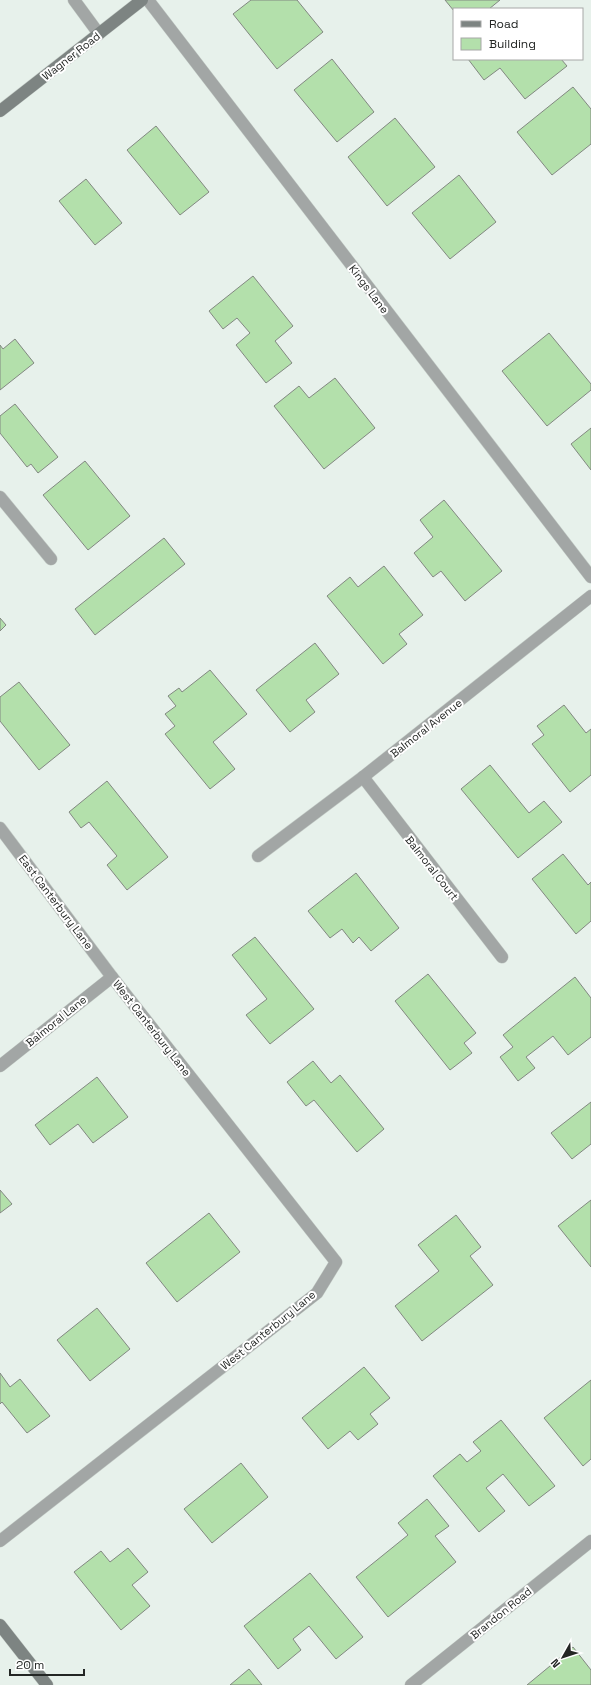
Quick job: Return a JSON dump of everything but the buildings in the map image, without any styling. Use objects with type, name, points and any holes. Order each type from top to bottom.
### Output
[{"type":"street","points":[[74,0],[99,34]]},
{"type":"street","name":"Wagner Road","points":[[0,111],[142,0]]},
{"type":"street","name":"Kings Lane","points":[[148,0],[591,577]]},
{"type":"street","points":[[0,497],[51,559]]},
{"type":"street","name":"Balmoral Avenue","points":[[258,856],[363,777],[591,596]]},
{"type":"street","name":"Balmoral Court","points":[[363,777],[502,957]]},
{"type":"street","name":"East Canterbury Lane","points":[[0,828],[112,977]]},
{"type":"street","name":"Balmoral Lane","points":[[0,1066],[112,977]]},
{"type":"street","name":"West Canterbury Lane","points":[[0,1541],[317,1293],[336,1262],[112,977]]},
{"type":"street","name":"Brandon Road","points":[[411,1685],[591,1541]]},
{"type":"street","points":[[0,1625],[47,1685]]}]
